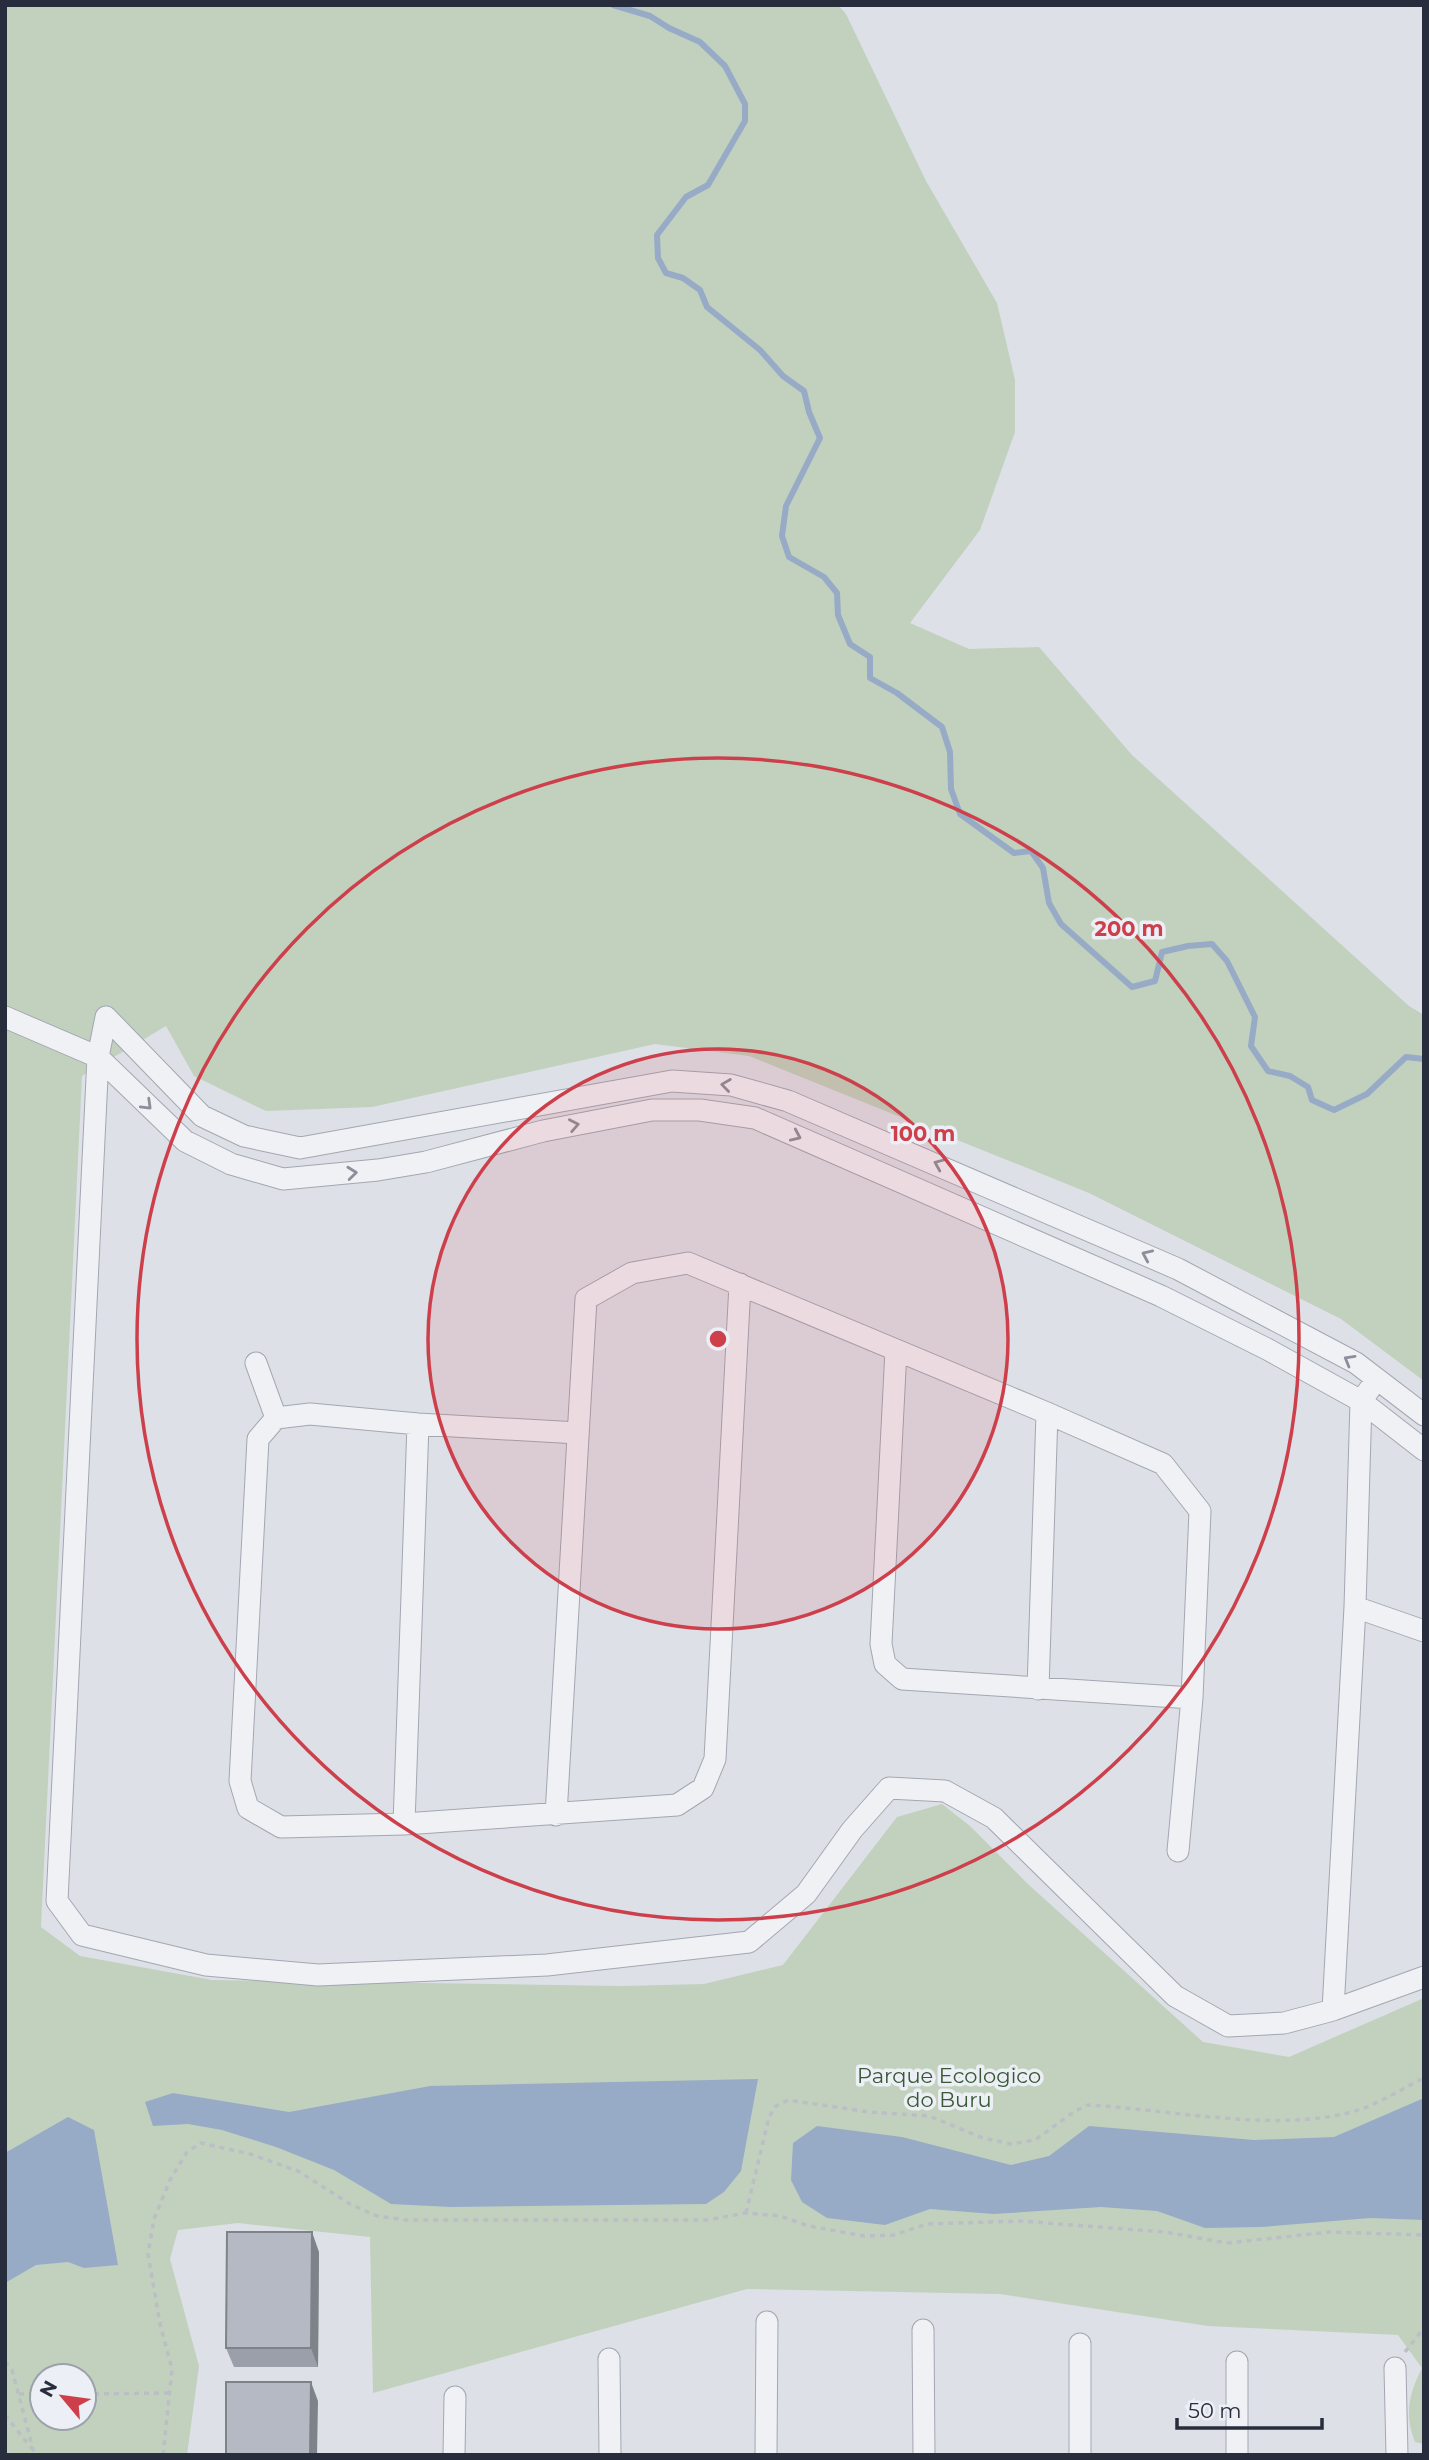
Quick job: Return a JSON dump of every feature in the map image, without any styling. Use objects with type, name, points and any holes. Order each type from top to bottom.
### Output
[{"type":"street","points":[[5,1017],[98,1057],[185,1142],[231,1164],[283,1179],[378,1170],[426,1162],[543,1131],[652,1110],[700,1110],[755,1118],[1161,1296],[1267,1349],[1362,1401],[1424,1450]]},
{"type":"street","points":[[1424,1415],[1356,1363],[1165,1263],[788,1101],[731,1085],[672,1081],[300,1148],[244,1136],[202,1116],[106,1017],[98,1057],[57,1901],[82,1935],[206,1965],[318,1975],[547,1965],[749,1942],[806,1894],[852,1830],[889,1788],[945,1791],[993,1818],[1175,1996],[1228,2026],[1284,2023],[1333,2010],[1424,1976]]},
{"type":"street","points":[[556,1815],[586,1299],[632,1273],[688,1263],[1163,1464],[1200,1511],[1192,1698],[1178,1851]]},
{"type":"street","points":[[578,1433],[418,1424],[310,1414],[276,1418],[258,1439],[240,1781],[248,1808],[281,1827],[404,1825],[677,1805],[703,1788],[715,1759],[740,1284]]},
{"type":"street","points":[[896,1350],[881,1644],[886,1664],[902,1679],[1192,1698]]},
{"type":"street","points":[[256,1363],[276,1418]]},
{"type":"street","points":[[1333,2010],[1355,1607],[1362,1401],[1377,1379]]},
{"type":"street","points":[[1038,1689],[1047,1413]]},
{"type":"street","points":[[404,1825],[418,1424]]},
{"type":"street","points":[[1355,1607],[1424,1631]]},
{"type":"street","points":[[766,2455],[767,2322]]},
{"type":"street","points":[[923,2330],[923,2455]]},
{"type":"street","points":[[1080,2344],[1080,2455]]},
{"type":"street","points":[[609,2359],[610,2455]]},
{"type":"street","points":[[1237,2362],[1237,2455]]},
{"type":"street","points":[[1395,2368],[1397,2455]]},
{"type":"street","points":[[454,2397],[454,2455]]},
{"type":"path","points":[[746,2213],[769,2117],[776,2106],[788,2099],[869,2112],[929,2116],[983,2138],[1011,2144],[1035,2140],[1088,2105],[1258,2119],[1303,2119],[1361,2109],[1424,2078]]},
{"type":"path","points":[[163,2455],[172,2369],[148,2254],[154,2219],[170,2180],[187,2152],[201,2143],[250,2154],[298,2171],[350,2204],[377,2216],[406,2220],[707,2220],[746,2213],[780,2216],[809,2226],[864,2236],[894,2235],[927,2224],[1020,2221],[1165,2232],[1227,2243],[1330,2232],[1424,2235]]},
{"type":"path","points":[[1395,2368],[1424,2328]]},
{"type":"path","points":[[5,2362],[12,2370],[34,2454]]},
{"type":"path","points":[[98,2394],[170,2393]]},
{"type":"path","points":[[19,2394],[28,2394]]},
{"type":"path","points":[[5,2415],[34,2454]]},
{"type":"green space","name":"Parque Ecologico do Buru","points":[[5,5],[838,5],[846,14],[926,181],[997,303],[1015,380],[1015,432],[980,530],[910,623],[969,649],[1039,647],[1132,755],[1409,1006],[1424,1015],[1424,1381],[1341,1319],[1089,1193],[749,1056],[655,1044],[372,1107],[266,1111],[194,1076],[166,1026],[82,1076],[41,1927],[80,1956],[212,1980],[622,1986],[704,1984],[783,1965],[897,1817],[942,1804],[970,1826],[1029,1885],[1203,2042],[1289,2057],[1424,1998],[1424,2444],[1415,2442],[1409,2413],[1411,2395],[1422,2368],[1398,2335],[1208,2326],[1000,2294],[747,2289],[373,2393],[370,2237],[238,2223],[178,2230],[170,2259],[199,2366],[187,2455],[5,2455]]},
{"type":"water","points":[[758,2079],[741,2171],[724,2192],[706,2204],[451,2207],[391,2204],[334,2170],[276,2147],[222,2130],[188,2124],[153,2126],[145,2102],[173,2093],[289,2112],[430,2086]]},
{"type":"water","points":[[1424,2098],[1424,2220],[1370,2218],[1262,2227],[1205,2228],[1157,2211],[1101,2207],[994,2214],[930,2209],[885,2225],[827,2218],[802,2202],[791,2180],[793,2143],[817,2126],[902,2137],[1011,2165],[1049,2156],[1089,2126],[1254,2140],[1334,2137]]},
{"type":"water","points":[[68,2117],[94,2130],[118,2265],[84,2268],[68,2262],[36,2265],[5,2283],[5,2153]]},
{"type":"building","points":[[227,2232],[312,2232],[311,2348],[226,2348]]},
{"type":"building","points":[[226,2382],[311,2382],[310,2455],[226,2455]]},
{"type":"waterway","points":[[613,5],[650,16],[700,42],[725,66],[745,104],[745,121],[708,185],[686,197],[657,235],[658,258],[666,273],[683,278],[700,290],[707,307],[760,350],[783,376],[804,391],[820,438],[786,506],[782,536],[789,557],[824,577],[837,593],[838,615],[850,644],[870,657],[870,678],[897,693],[942,727],[950,752],[951,789],[960,814],[1014,853],[1031,851],[1043,868],[1049,903],[1061,924],[1132,987],[1155,981],[1162,952],[1212,944],[1227,961],[1255,1017],[1251,1046],[1268,1071],[1290,1076],[1308,1087],[1312,1100],[1334,1110],[1367,1094],[1406,1057],[1424,1059]]}]
